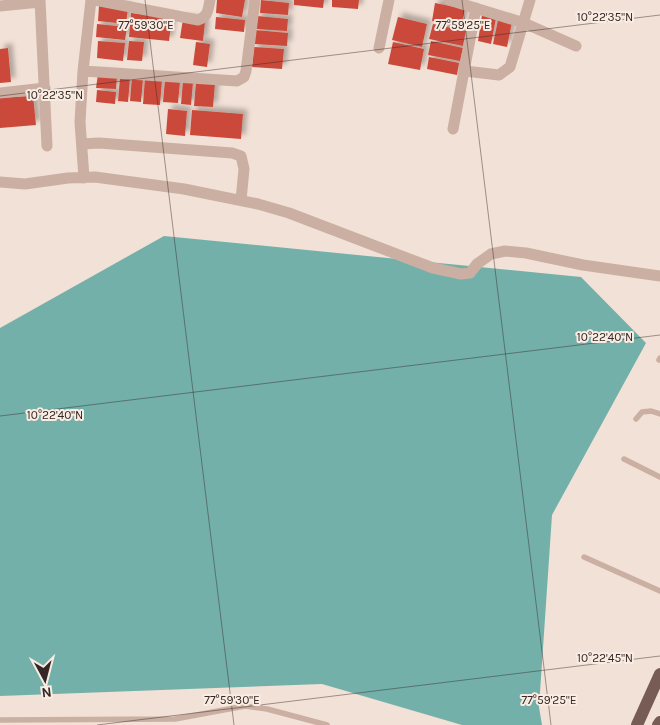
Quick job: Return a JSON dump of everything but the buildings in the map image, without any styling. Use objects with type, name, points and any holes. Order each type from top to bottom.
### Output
[{"type":"main road","points":[[637,725],[660,674]]},
{"type":"street","points":[[84,178],[80,122],[83,71],[91,0]]},
{"type":"street","points":[[95,0],[198,20],[207,15],[210,0]]},
{"type":"street","points":[[83,71],[237,81],[244,77],[246,71],[254,0]]},
{"type":"street","points":[[379,48],[389,0]]},
{"type":"street","points":[[449,0],[524,23],[576,46]]},
{"type":"street","points":[[465,70],[499,75],[510,66],[530,0]]},
{"type":"street","points":[[0,6],[40,1],[47,146]]},
{"type":"street","points":[[453,129],[476,8]]},
{"type":"street","points":[[0,93],[44,88]]},
{"type":"street","points":[[82,144],[107,143],[232,153],[241,156],[244,169],[241,200]]},
{"type":"street","points":[[0,182],[25,184],[95,177],[184,188],[258,204],[319,223],[384,250],[445,272],[470,273],[477,264],[491,254],[504,251],[526,253],[583,265],[660,276]]},
{"type":"lane","points":[[636,419],[642,412],[651,411],[660,414]]},
{"type":"lane","points":[[624,459],[660,477]]},
{"type":"lane","points":[[584,557],[660,591]]},
{"type":"lane","points":[[0,720],[167,719],[245,706],[267,709],[327,725]]},
{"type":"water","points":[[164,236],[581,277],[646,343],[552,515],[539,707],[542,725],[462,725],[322,684],[0,696],[0,328]]}]
